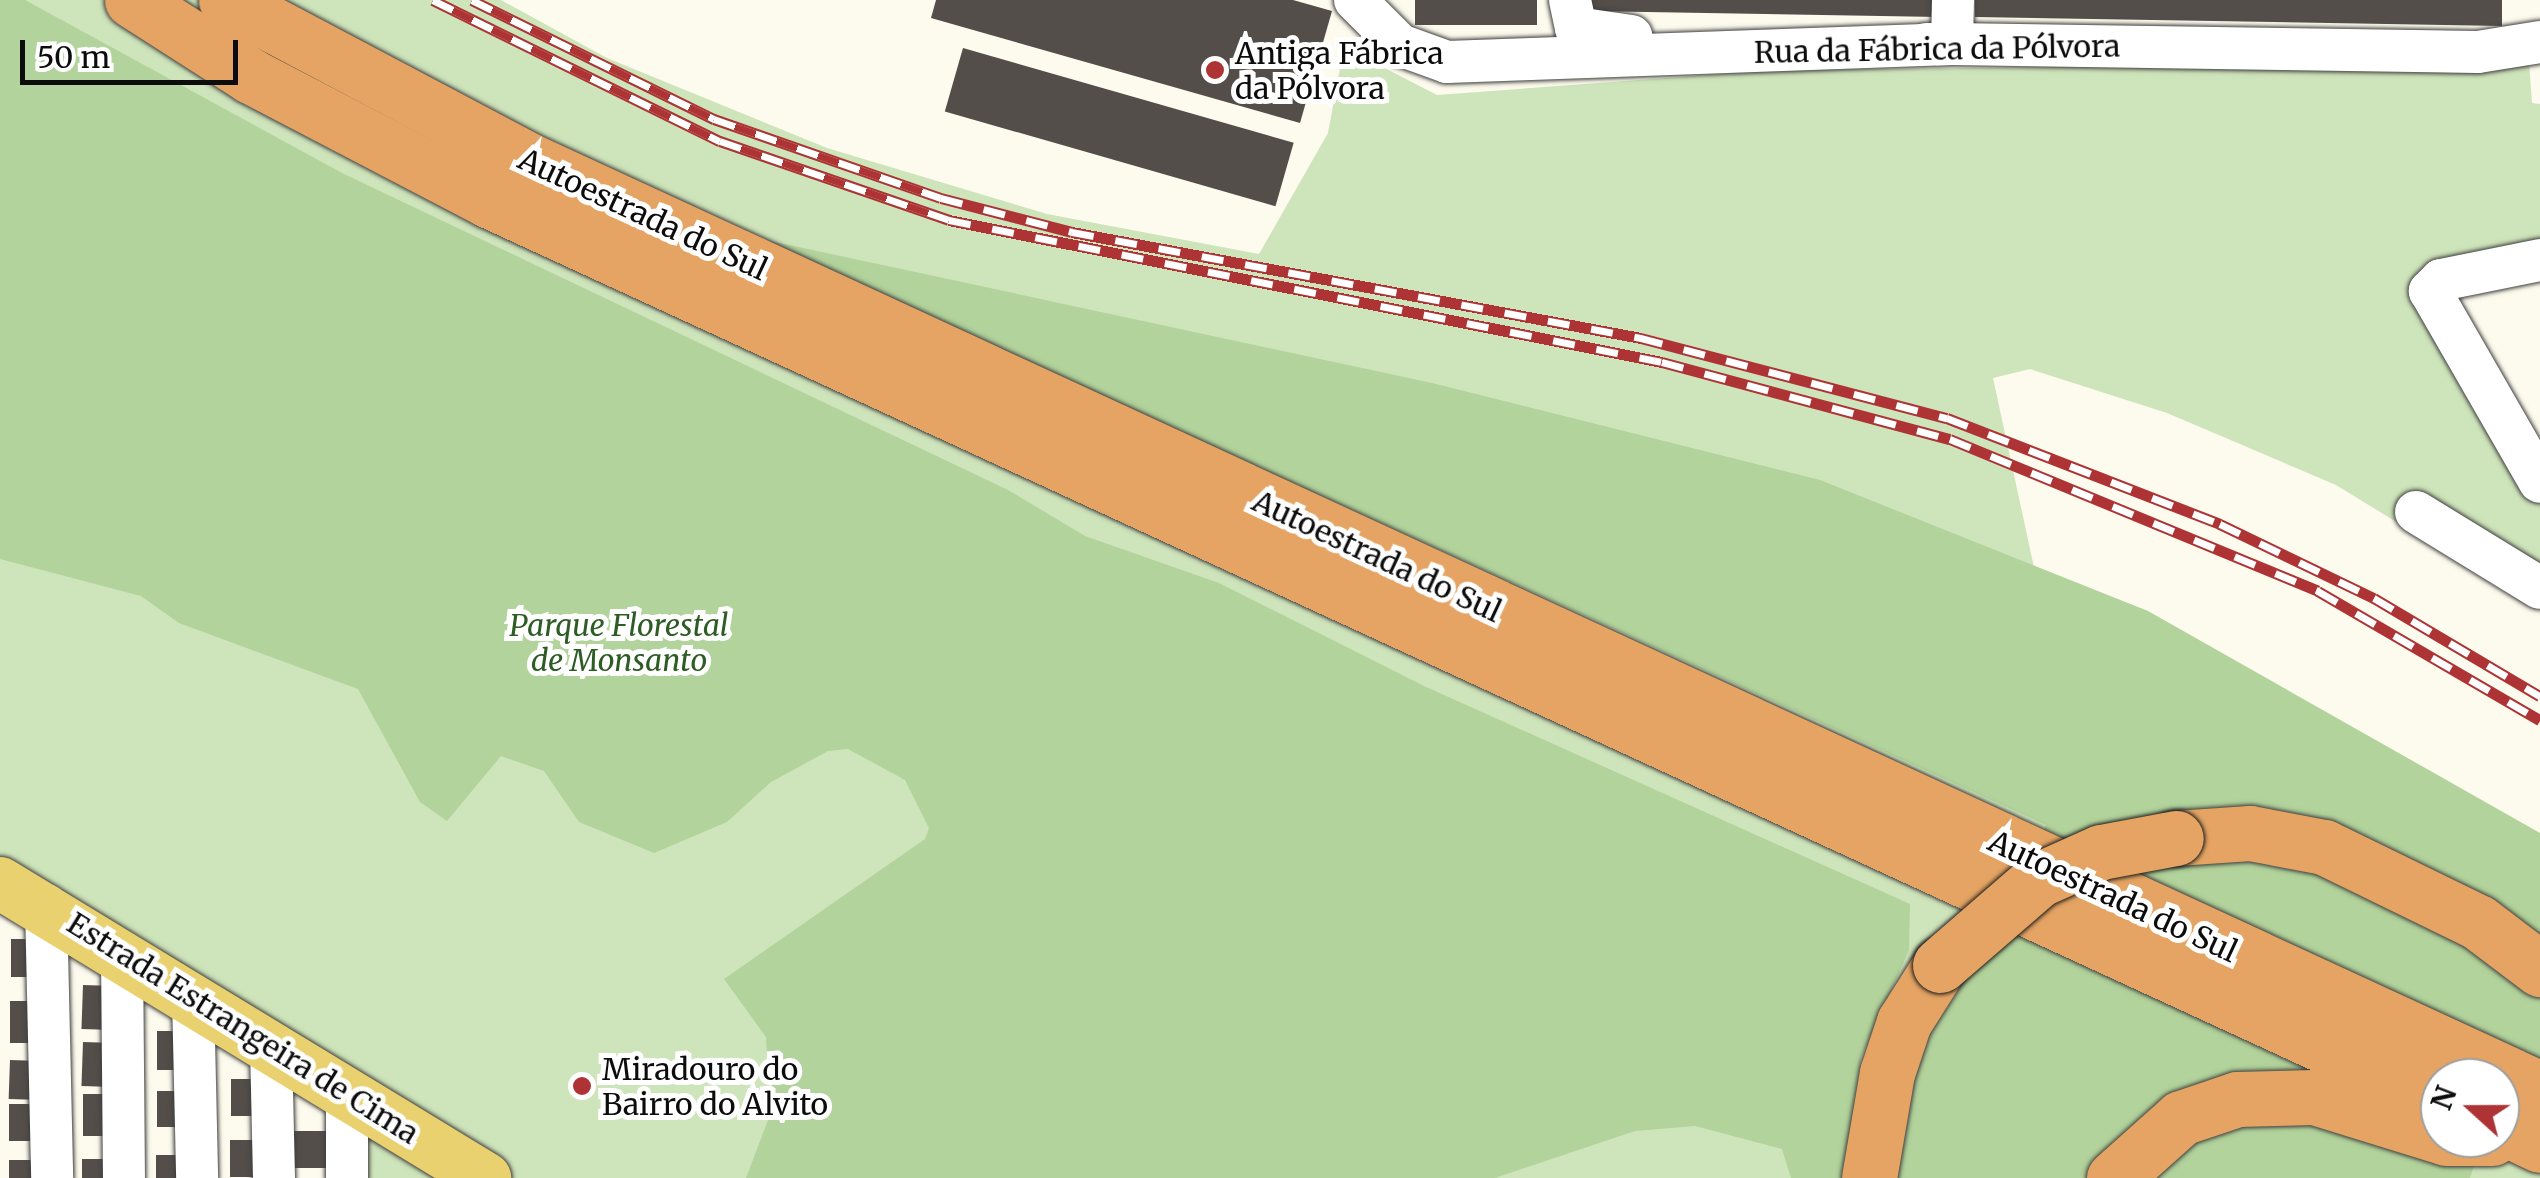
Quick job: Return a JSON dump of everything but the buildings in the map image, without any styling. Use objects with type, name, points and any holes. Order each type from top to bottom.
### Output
[{"type":"highway","name":"Autoestrada do Sul","points":[[132,0],[250,76],[488,200],[2420,1090]]},
{"type":"highway","name":"Autoestrada do Sul","points":[[226,0],[528,160],[2420,1082]]},
{"type":"highway","points":[[1870,1178],[1870,1138],[1893,1056],[1940,965],[2038,880],[2101,852],[2176,838],[2250,832],[2324,847],[2478,922],[2540,969]]},
{"type":"highway","points":[[2114,1178],[2181,1118],[2236,1099],[2314,1097],[2420,1130]]},
{"type":"main road","name":"Estrada Estrangeira de Cima","points":[[0,883],[46,905],[480,1177]]},
{"type":"street","name":"Rua da Fábrica da Pólvora","points":[[1356,0],[1400,45],[1447,62],[1952,44],[2478,52],[2540,42]]},
{"type":"street","points":[[1570,0],[1576,28],[1605,36],[1952,44],[1953,0]]},
{"type":"street","points":[[2521,263],[2434,284],[2438,314],[2540,482]]},
{"type":"street","points":[[2416,512],[2540,588]]},
{"type":"street","points":[[46,905],[52,1178]]},
{"type":"street","points":[[122,952],[124,1178]]},
{"type":"street","points":[[193,996],[197,1178]]},
{"type":"street","points":[[271,1046],[274,1178]]},
{"type":"street","points":[[347,1093],[347,1178]]},
{"type":"green space","name":"Parque Florestal de Monsanto","points":[[0,0],[501,0],[607,58],[827,148],[1047,214],[1259,254],[1328,133],[1344,47],[1437,95],[1774,70],[2529,62],[2532,103],[2540,104],[2540,245],[2487,252],[2411,282],[2540,502],[2540,610],[2336,485],[2167,413],[2030,369],[1993,378],[2090,826],[2540,960],[2540,1178],[354,1178],[354,1112],[0,889]]},
{"type":"green space","points":[[0,0],[25,0],[342,173],[1008,490],[1085,536],[1219,583],[1424,686],[1910,904],[1909,950],[1861,1058],[1844,1178],[1791,1178],[1782,1149],[1695,1126],[1635,1131],[1495,1178],[746,1178],[770,1115],[766,1037],[724,979],[925,839],[929,828],[905,780],[848,749],[828,751],[771,782],[727,822],[654,853],[579,822],[544,771],[501,756],[447,821],[420,802],[358,689],[179,623],[141,596],[0,559]]},
{"type":"green space","points":[[752,237],[1432,383],[1820,480],[2148,611],[2540,833],[2540,1066],[2520,1068],[2520,1058],[2420,1058],[2420,1158],[2476,1158],[2470,1178],[1894,1178],[1903,1103],[1931,1029],[1981,962],[2046,825]]},
{"type":"railway","points":[[433,0],[720,141],[949,220],[1662,362],[1950,439],[2318,591],[2540,720]]},
{"type":"railway","points":[[472,0],[714,119],[941,198],[1072,232],[1641,338],[1947,418],[2220,524],[2374,598],[2540,696]]},
{"type":"place","name":"Antiga Fábrica da Pólvora","points":[[1215,70]]},
{"type":"place","name":"Miradouro do Bairro do Alvito","points":[[582,1086]]}]
